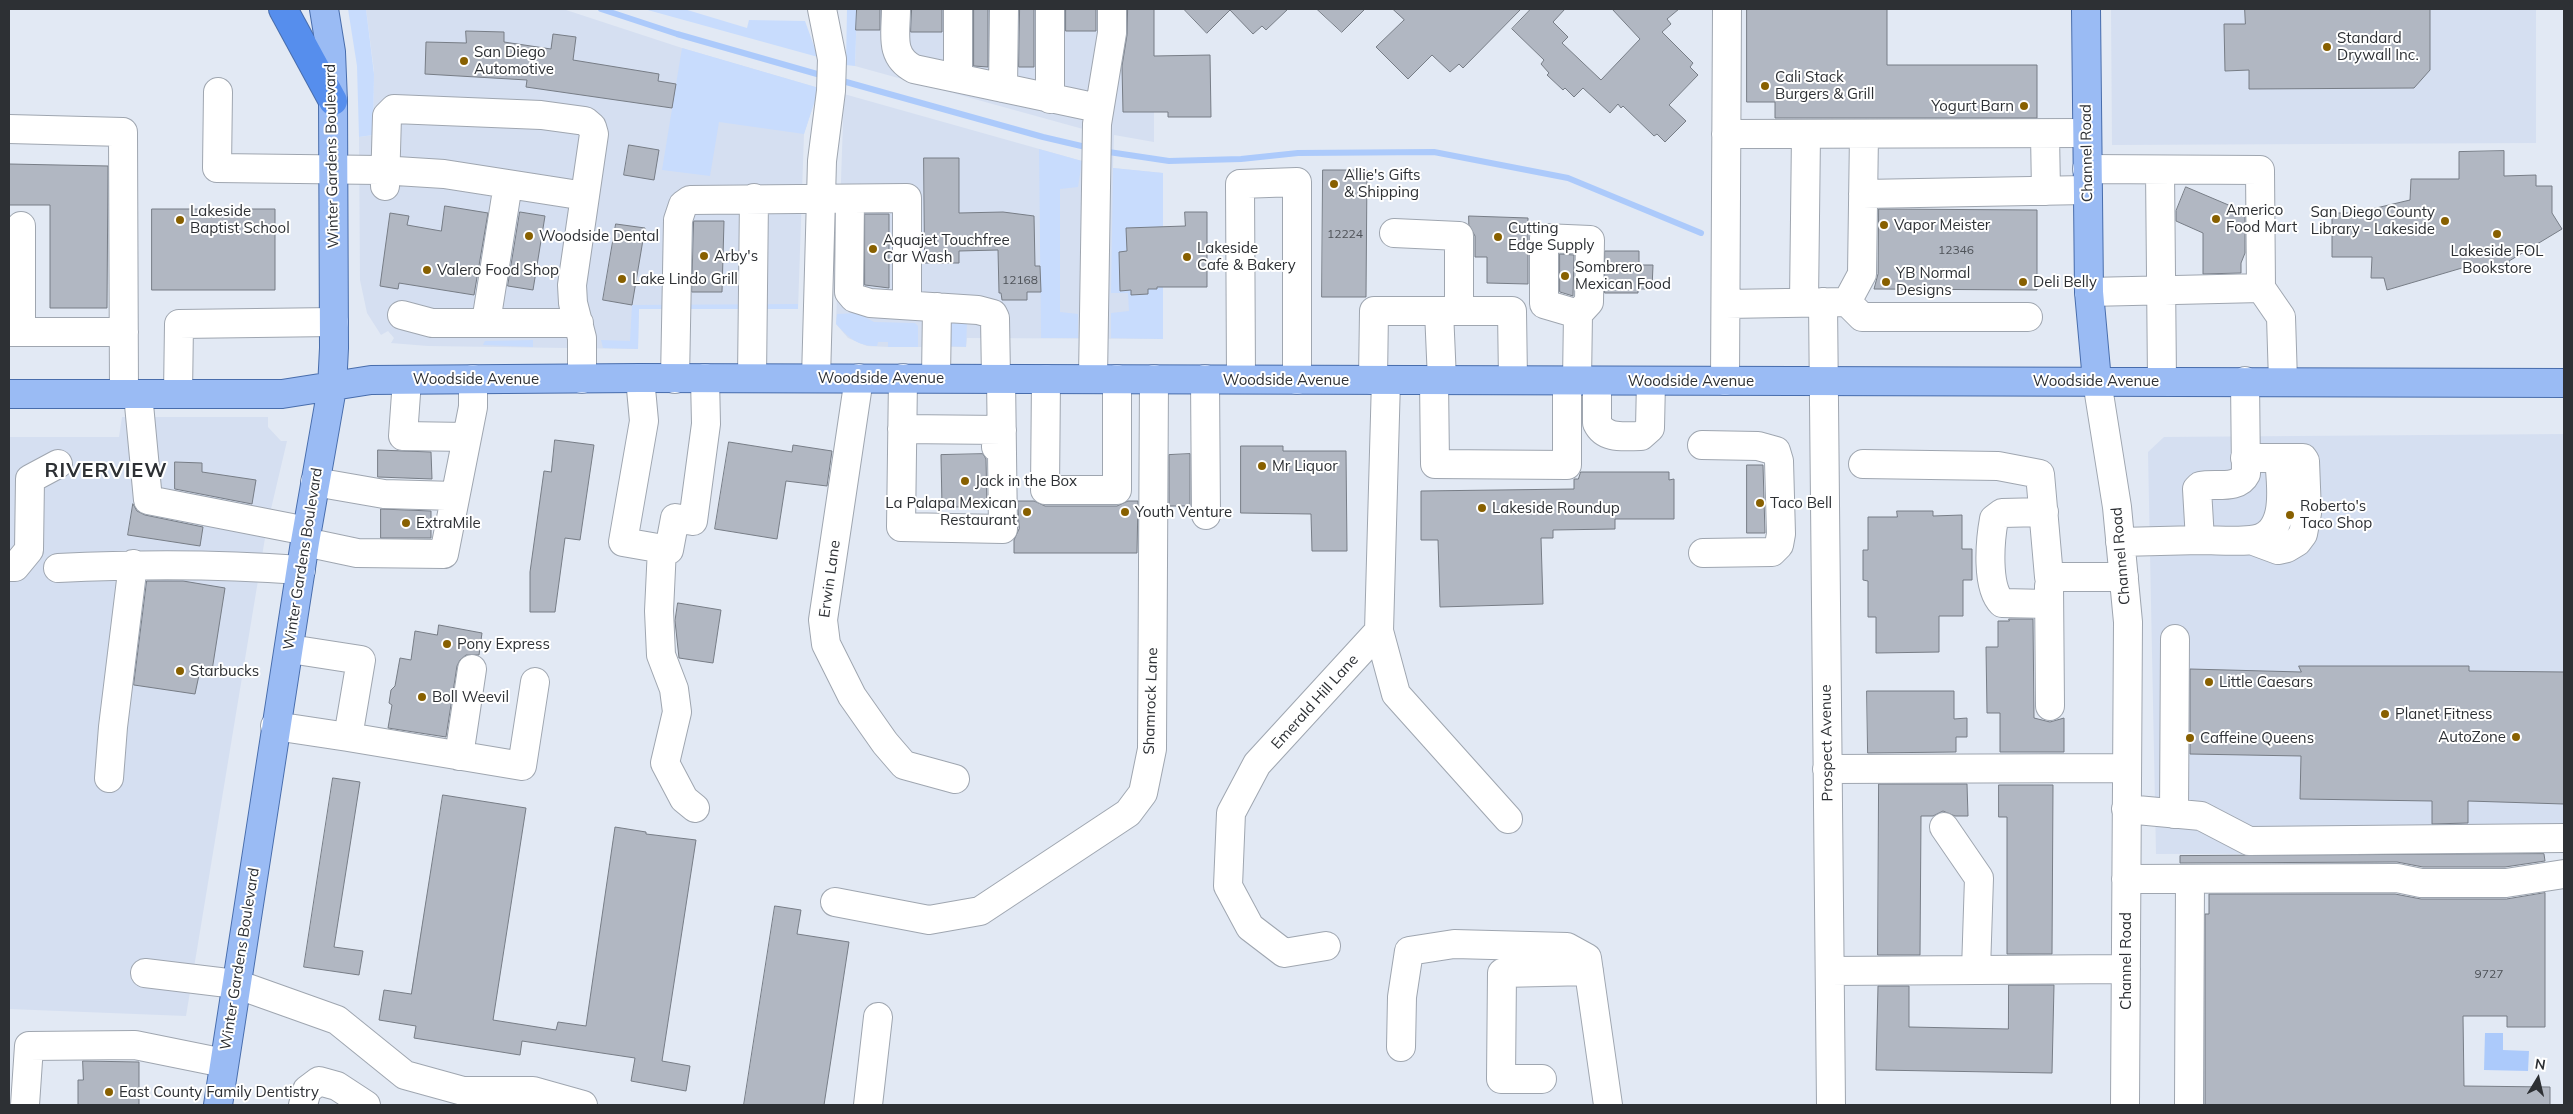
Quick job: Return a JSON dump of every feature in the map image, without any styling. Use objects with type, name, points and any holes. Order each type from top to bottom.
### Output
[{"type":"highway","points":[[283,9],[333,101]]},
{"type":"main road","name":"Winter Gardens Boulevard","points":[[218,1105],[306,537],[332,388],[334,322],[333,101],[331,52],[324,9]]},
{"type":"main road","name":"Channel Road","points":[[2086,9],[2089,292],[2097,381]]},
{"type":"main road","name":"Woodside Avenue","points":[[9,394],[282,394],[332,388],[372,380],[640,378],[2564,383]]},
{"type":"street","points":[[816,378],[822,161],[832,59],[822,9]]},
{"type":"street","points":[[896,9],[896,50],[901,62],[914,69],[1050,99],[1097,116]]},
{"type":"street","points":[[958,9],[958,78]]},
{"type":"street","points":[[1003,88],[1004,9]]},
{"type":"street","points":[[1050,9],[1050,99]]},
{"type":"street","points":[[1046,379],[1045,490],[1117,490],[1105,379],[1095,168],[1097,116],[1112,34],[1112,9]]},
{"type":"street","points":[[1725,381],[1727,9]]},
{"type":"street","points":[[218,92],[217,168],[333,169],[385,178],[444,174],[585,196]]},
{"type":"street","points":[[385,178],[387,116],[394,109],[540,115],[585,121],[592,127],[594,134],[572,285],[573,303],[582,338],[582,379]]},
{"type":"street","points":[[9,129],[123,132],[124,332],[131,394],[148,500],[306,537],[356,552],[444,554],[473,407],[474,380]]},
{"type":"street","points":[[1726,134],[2086,133]]},
{"type":"street","name":"Prospect Avenue","points":[[1806,134],[1825,302],[1823,381],[1832,1105]]},
{"type":"street","points":[[1825,302],[1862,274],[1864,134]]},
{"type":"street","points":[[2045,134],[2046,191]]},
{"type":"street","points":[[2160,170],[2162,381]]},
{"type":"street","points":[[1863,194],[2046,191],[2087,180],[2160,170],[2260,170],[2261,288],[2281,317],[2282,382]]},
{"type":"street","points":[[1241,379],[1240,184],[1297,182],[1297,380]]},
{"type":"street","points":[[486,322],[508,184]]},
{"type":"street","points":[[675,379],[678,220],[683,204],[699,198],[907,198],[907,305]]},
{"type":"street","points":[[752,378],[754,198]]},
{"type":"street","points":[[850,199],[849,292],[854,298],[870,303],[978,310],[992,314],[995,318],[1002,430],[1002,529],[901,527],[903,378]]},
{"type":"street","points":[[21,226],[15,332],[124,332]]},
{"type":"street","points":[[1394,233],[1460,236],[1438,380],[1436,464],[1567,464],[1580,381],[1578,314]]},
{"type":"street","points":[[2089,292],[2261,288]]},
{"type":"street","points":[[1726,304],[1825,302],[1862,317],[2028,316]]},
{"type":"street","points":[[936,378],[937,308]]},
{"type":"street","points":[[1508,819],[1396,694],[1379,631],[1380,380],[1374,311],[1512,311],[1513,380]]},
{"type":"street","points":[[402,315],[432,322],[579,323]]},
{"type":"street","points":[[178,394],[179,324],[284,325],[334,322]]},
{"type":"street","points":[[640,378],[644,421],[623,542],[669,550],[674,518],[693,521],[706,424],[705,378]]},
{"type":"street","name":"Erwin Lane","points":[[859,378],[823,620],[826,644],[852,696],[904,765],[955,779]]},
{"type":"street","name":"Shamrock Lane","points":[[835,902],[929,920],[980,911],[1128,813],[1143,793],[1152,749],[1154,379]]},
{"type":"street","points":[[1205,379],[1206,515]]},
{"type":"street","points":[[407,380],[403,436],[467,437]]},
{"type":"street","points":[[1580,381],[1597,423],[1606,434],[1613,436],[1641,436],[1650,428],[1651,381]]},
{"type":"street","name":"Channel Road","points":[[2097,381],[2120,542],[2128,622],[2125,1105]]},
{"type":"street","points":[[2200,540],[2197,490],[2200,486],[2207,484],[2237,484],[2242,481],[2246,474],[2245,382]]},
{"type":"street","points":[[902,429],[1002,430]]},
{"type":"street","points":[[1702,445],[1758,446],[1776,451],[1779,461],[1780,525],[1780,540],[1772,552],[1703,553]]},
{"type":"street","points":[[2120,542],[2252,540],[2278,550],[2288,548],[2297,542],[2307,525],[2305,461],[2303,458],[2245,458]]},
{"type":"street","points":[[9,567],[15,568],[29,550],[30,479],[58,464]]},
{"type":"street","points":[[1863,464],[1998,466],[2040,474],[2049,577],[2050,706]]},
{"type":"street","points":[[315,482],[384,494],[455,496]]},
{"type":"street","points":[[2044,512],[2002,513],[1994,519],[1992,582],[1994,592],[2002,602],[2049,604]]},
{"type":"street","points":[[662,548],[659,611],[661,656],[674,689],[677,712],[665,763],[684,799],[695,808]]},
{"type":"street","points":[[58,568],[133,564],[246,566],[301,570]]},
{"type":"street","points":[[110,778],[113,727],[133,564]]},
{"type":"street","points":[[2049,577],[2124,577]]},
{"type":"street","name":"Emerald Hill Lane","points":[[1326,946],[1284,953],[1250,928],[1228,886],[1231,813],[1257,764],[1379,631]]},
{"type":"street","points":[[2174,814],[2175,639]]},
{"type":"street","points":[[290,649],[360,660],[348,737]]},
{"type":"street","points":[[458,756],[472,669]]},
{"type":"street","points":[[276,726],[522,766],[535,682]]},
{"type":"street","points":[[1827,769],[2127,768]]},
{"type":"street","points":[[2126,809],[2201,816],[2249,840],[2564,838]]},
{"type":"street","points":[[1944,827],[1979,878],[1976,970]]},
{"type":"street","points":[[2126,879],[2397,878],[2421,883],[2506,883],[2564,874]]},
{"type":"street","points":[[2189,1105],[2190,879]]},
{"type":"street","points":[[1401,1047],[1402,997],[1409,951],[1454,944],[1567,947],[1587,958],[1608,1105]]},
{"type":"street","points":[[1830,970],[2126,969]]},
{"type":"street","points":[[1542,1079],[1501,1078],[1502,973],[1589,971]]},
{"type":"street","points":[[145,973],[236,984],[337,1020],[405,1075],[463,1091],[499,1098],[533,1091],[583,1105]]},
{"type":"street","points":[[868,1105],[878,1017]]},
{"type":"street","points":[[25,1105],[29,1046],[135,1045],[224,1063]]},
{"type":"street","points":[[303,1105],[307,1090],[319,1082],[337,1086],[366,1105]]},
{"type":"shaded area","points":[[348,9],[366,9],[374,74],[373,135],[359,137],[357,66]]},
{"type":"shaded area","points":[[366,9],[563,9],[682,48],[819,88],[804,134],[798,309],[639,309],[638,349],[428,346],[391,343],[394,338],[388,331],[381,335],[367,313],[360,280],[359,137],[373,135],[374,71]]},
{"type":"shaded area","points":[[644,9],[684,9],[747,28],[749,20],[805,21],[818,57]]},
{"type":"shaded area","points":[[847,9],[857,9],[855,66],[846,65]]},
{"type":"shaded area","points":[[857,9],[1154,9],[1154,142],[1114,135],[1113,168],[1163,173],[1163,339],[967,338],[966,347],[888,347],[867,346],[848,338],[836,324],[844,94],[1082,161],[1083,129],[855,66]]},
{"type":"shaded area","points":[[2111,9],[2536,9],[2536,143],[2112,145]]},
{"type":"shaded area","points":[[682,48],[819,88],[804,134],[719,122],[710,176],[662,170]]},
{"type":"shaded area","points":[[1039,149],[1082,161],[1078,187],[1060,189],[1060,312],[1078,314],[1078,338],[1041,338]]},
{"type":"shaded area","points":[[1113,168],[1163,173],[1163,339],[1111,338],[1111,313],[1129,311],[1128,293],[1111,293]]},
{"type":"shaded area","points":[[798,304],[798,309],[639,309],[638,349],[603,348],[601,340],[630,341],[632,305]]},
{"type":"shaded area","points":[[858,313],[874,322],[915,323],[918,326],[918,347],[888,347],[888,342],[878,342],[877,346],[859,343],[836,324],[837,314]]},
{"type":"shaded area","points":[[950,322],[967,323],[966,347],[949,346]]},
{"type":"shaded area","points":[[533,340],[533,347],[483,345],[485,341]]},
{"type":"shaded area","points":[[122,417],[268,417],[268,427],[281,441],[287,441],[267,526],[186,1016],[9,1009],[9,437],[119,437]]},
{"type":"shaded area","points":[[2564,434],[2564,853],[2156,854],[2148,452],[2164,437]]},
{"type":"shaded area","points":[[2485,1033],[2503,1033],[2503,1050],[2529,1051],[2528,1071],[2484,1070]]},
{"type":"building","points":[[857,9],[880,9],[880,30],[856,30]]},
{"type":"building","points":[[912,9],[942,9],[942,32],[911,32]]},
{"type":"building","points":[[974,9],[988,9],[988,67],[974,66]]},
{"type":"building","points":[[1020,9],[1034,9],[1034,67],[1019,67]]},
{"type":"building","points":[[1066,9],[1096,9],[1096,31],[1066,31]]},
{"type":"building","points":[[1128,9],[1154,9],[1154,56],[1210,55],[1211,117],[1168,117],[1168,112],[1123,112],[1122,66],[1127,35]]},
{"type":"building","points":[[1184,9],[1288,9],[1266,30],[1262,26],[1253,34],[1230,10],[1207,33]]},
{"type":"building","points":[[1317,9],[1365,9],[1342,32]]},
{"type":"building","points":[[1393,9],[1521,9],[1463,68],[1459,64],[1450,72],[1432,55],[1408,79],[1376,47],[1404,20]]},
{"type":"building","points":[[1531,9],[1565,9],[1553,22],[1568,37],[1562,43],[1601,80],[1640,39],[1612,9],[1679,9],[1667,19],[1671,24],[1662,32],[1693,63],[1690,67],[1698,75],[1669,105],[1686,121],[1665,142],[1657,134],[1654,136],[1623,106],[1621,108],[1618,104],[1610,113],[1583,88],[1574,97],[1565,88],[1563,90],[1547,75],[1549,73],[1541,64],[1544,60],[1512,29]]},
{"type":"building","points":[[1747,9],[1887,9],[1887,65],[2037,65],[2037,118],[1775,118],[1775,102],[1747,102]]},
{"type":"building","name":"Standard Drywall Inc.","points":[[2245,9],[2430,9],[2430,70],[2414,88],[2249,89],[2249,70],[2225,71],[2224,24],[2245,24]]},
{"type":"building","points":[[466,31],[504,32],[504,42],[551,49],[553,34],[576,37],[573,60],[659,74],[658,81],[676,84],[672,108],[526,87],[527,80],[425,74],[426,42],[466,43]]},
{"type":"building","points":[[629,145],[659,150],[654,180],[624,175]]},
{"type":"building","name":"San Diego County Library - Lakeside","points":[[2504,151],[2504,176],[2536,175],[2536,186],[2552,186],[2552,213],[2562,229],[2509,261],[2509,269],[2462,268],[2387,290],[2384,278],[2371,278],[2372,257],[2332,257],[2332,213],[2355,213],[2410,200],[2411,179],[2459,179],[2459,152]]},
{"type":"building","points":[[924,158],[959,158],[959,213],[1003,212],[1034,216],[1035,266],[1040,266],[1041,292],[1027,292],[1027,300],[1002,300],[1001,293],[999,293],[998,250],[959,251],[959,263],[925,263]]},
{"type":"building","points":[[9,164],[108,166],[107,308],[50,308],[50,205],[9,205]]},
{"type":"building","points":[[1323,170],[1367,170],[1366,297],[1322,297]]},
{"type":"building","name":"Americo Food Mart","points":[[2186,187],[2245,212],[2245,253],[2241,263],[2241,273],[2203,274],[2203,233],[2176,221],[2176,211]]},
{"type":"building","points":[[445,206],[488,213],[474,295],[399,283],[398,289],[380,286],[390,213],[409,216],[407,225],[441,231]]},
{"type":"building","points":[[152,209],[275,209],[275,290],[152,290]]},
{"type":"building","points":[[1879,209],[2037,210],[2037,290],[1874,289],[1878,274]]},
{"type":"building","name":"Woodside Dental","points":[[520,212],[545,216],[533,290],[508,286]]},
{"type":"building","points":[[1185,212],[1207,212],[1207,287],[1157,287],[1157,289],[1148,289],[1148,294],[1131,295],[1131,290],[1120,291],[1119,252],[1127,251],[1126,228],[1185,226]]},
{"type":"building","name":"Aquajet Touchfree Car Wash","points":[[865,214],[889,214],[889,288],[865,285]]},
{"type":"building","name":"Cutting Edge Supply","points":[[1469,216],[1528,218],[1528,284],[1487,283],[1487,257],[1475,257],[1475,236],[1469,225]]},
{"type":"building","name":"Arby's","points":[[694,221],[724,221],[722,292],[692,292]]},
{"type":"building","name":"Lake Lindo Grill","points":[[616,224],[645,228],[632,305],[603,300]]},
{"type":"building","points":[[1605,251],[1639,251],[1639,265],[1653,265],[1652,289],[1638,289],[1638,293],[1605,293]]},
{"type":"building","points":[[1560,254],[1574,255],[1573,296],[1560,292]]},
{"type":"building","points":[[555,440],[594,445],[580,540],[565,538],[555,612],[530,612],[530,572],[544,471],[551,472]]},
{"type":"building","points":[[729,442],[792,452],[793,445],[832,451],[827,486],[786,481],[777,539],[715,529]]},
{"type":"building","points":[[1241,446],[1283,446],[1283,451],[1346,451],[1347,551],[1312,551],[1311,514],[1241,513]]},
{"type":"building","points":[[378,450],[431,452],[432,479],[378,477]]},
{"type":"building","name":"Jack in the Box","points":[[983,454],[986,459],[987,507],[942,507],[941,455]]},
{"type":"building","points":[[1190,454],[1190,506],[1169,506],[1169,455]]},
{"type":"building","points":[[175,462],[202,463],[202,472],[256,480],[252,504],[175,489]]},
{"type":"building","points":[[1747,465],[1763,465],[1765,533],[1747,533]]},
{"type":"building","points":[[1581,472],[1669,472],[1669,480],[1674,479],[1674,519],[1615,519],[1615,529],[1553,530],[1553,538],[1541,538],[1543,604],[1440,607],[1438,540],[1421,540],[1421,491],[1574,489],[1574,479],[1578,479]]},
{"type":"building","points":[[1018,501],[1034,501],[1045,506],[1117,506],[1128,501],[1138,501],[1137,553],[1014,553],[1014,540],[1019,529]]},
{"type":"building","points":[[133,504],[137,511],[145,515],[203,527],[200,546],[128,535]]},
{"type":"building","name":"ExtraMile","points":[[381,509],[431,511],[431,538],[381,538]]},
{"type":"building","points":[[1897,511],[1933,511],[1933,516],[1962,515],[1962,549],[1972,549],[1972,580],[1963,580],[1963,616],[1939,616],[1939,652],[1876,653],[1876,617],[1868,617],[1868,581],[1863,580],[1863,550],[1868,550],[1868,517],[1897,517]]},
{"type":"building","points":[[147,581],[183,581],[225,588],[211,677],[199,675],[195,694],[134,685]]},
{"type":"building","points":[[678,603],[721,610],[713,663],[679,658],[675,621]]},
{"type":"building","points":[[2009,619],[2033,619],[2034,718],[2050,722],[2064,718],[2064,752],[2000,752],[2000,713],[1987,713],[1986,647],[1998,647],[1998,621],[2009,621]]},
{"type":"building","name":"Boll Weevil","points":[[439,625],[482,633],[479,655],[466,655],[457,666],[446,737],[388,728],[392,705],[389,703],[391,690],[395,686],[400,658],[411,660],[415,631],[437,635]]},
{"type":"building","points":[[2299,666],[2469,666],[2469,671],[2564,672],[2564,804],[2468,801],[2468,823],[2432,824],[2432,801],[2300,799],[2301,756],[2190,754],[2190,669],[2301,672]]},
{"type":"building","points":[[1867,691],[1954,691],[1954,719],[1967,718],[1967,737],[1956,737],[1956,752],[1868,753]]},
{"type":"building","points":[[333,778],[360,782],[334,947],[363,951],[359,975],[304,967]]},
{"type":"building","points":[[1879,784],[1967,784],[1968,816],[1955,816],[1943,811],[1933,816],[1921,816],[1920,955],[1878,955]]},
{"type":"building","points":[[1999,785],[2053,785],[2052,954],[2007,954],[2007,817],[1999,817]]},
{"type":"building","points":[[443,795],[526,808],[493,1020],[556,1030],[558,1022],[586,1026],[615,827],[646,832],[646,834],[696,840],[662,1061],[690,1066],[686,1091],[631,1081],[635,1058],[522,1041],[520,1055],[414,1038],[416,1026],[379,1020],[384,990],[411,994]]},
{"type":"building","points":[[2544,854],[2545,861],[2505,867],[2423,867],[2397,862],[2180,863],[2180,856]]},
{"type":"building","points":[[2545,893],[2545,1027],[2507,1027],[2507,1016],[2463,1016],[2464,1086],[2550,1087],[2550,1105],[2205,1105],[2205,914],[2209,914],[2209,894],[2395,894],[2421,899],[2506,899]]},
{"type":"building","points":[[775,906],[801,910],[797,934],[849,942],[824,1105],[744,1105]]},
{"type":"building","points":[[2009,985],[2054,985],[2052,1073],[1876,1070],[1878,986],[1909,986],[1909,1027],[2008,1029]]},
{"type":"building","name":"East County Family Dentistry","points":[[83,1061],[139,1062],[139,1105],[78,1105],[78,1080],[83,1080]]},
{"type":"waterway","points":[[601,9],[677,34],[824,76]]},
{"type":"waterway","points":[[839,80],[1043,137],[1090,148]]},
{"type":"waterway","points":[[1102,151],[1169,161],[1241,159],[1298,153],[1434,152],[1568,178],[1701,233]]},
{"type":"place","name":"Standard Drywall Inc.","points":[[2327,47]]},
{"type":"place","name":"San Diego Automotive","points":[[464,61]]},
{"type":"place","name":"Cali Stack Burgers & Grill","points":[[1765,86]]},
{"type":"place","name":"Yogurt Barn","points":[[2024,106]]},
{"type":"place","name":"Allie's Gifts & Shipping","points":[[1334,184]]},
{"type":"place","name":"Americo Food Mart","points":[[2216,219]]},
{"type":"place","name":"Lakeside Baptist School","points":[[180,220]]},
{"type":"place","name":"San Diego County Library - Lakeside","points":[[2445,221]]},
{"type":"place","name":"Vapor Meister","points":[[1884,225]]},
{"type":"place","name":"Lakeside FOL Bookstore","points":[[2497,234]]},
{"type":"place","name":"Woodside Dental","points":[[529,236]]},
{"type":"place","name":"Cutting Edge Supply","points":[[1498,237]]},
{"type":"place","name":"Aquajet Touchfree Car Wash","points":[[873,249]]},
{"type":"place","name":"Arby's","points":[[704,256]]},
{"type":"place","name":"Lakeside Cafe & Bakery","points":[[1187,257]]},
{"type":"place","name":"Valero Food Shop","points":[[427,270]]},
{"type":"place","name":"Sombrero Mexican Food","points":[[1565,276]]},
{"type":"place","name":"Lake Lindo Grill","points":[[622,279]]},
{"type":"place","name":"YB Normal Designs","points":[[1886,282]]},
{"type":"place","name":"Deli Belly","points":[[2023,282]]},
{"type":"place","name":"Mr Liquor","points":[[1262,466]]},
{"type":"place","name":"Jack in the Box","points":[[965,481]]},
{"type":"place","name":"Taco Bell","points":[[1760,503]]},
{"type":"place","name":"Lakeside Roundup","points":[[1482,508]]},
{"type":"place","name":"La Palapa Mexican Restaurant","points":[[1027,512]]},
{"type":"place","name":"Youth Venture","points":[[1125,512]]},
{"type":"place","name":"Roberto's Taco Shop","points":[[2290,515]]},
{"type":"place","name":"ExtraMile","points":[[406,523]]},
{"type":"place","name":"Pony Express","points":[[447,644]]},
{"type":"place","name":"Starbucks","points":[[180,671]]},
{"type":"place","name":"Little Caesars","points":[[2209,682]]},
{"type":"place","name":"Boll Weevil","points":[[422,697]]},
{"type":"place","name":"Planet Fitness","points":[[2385,714]]},
{"type":"place","name":"AutoZone","points":[[2516,737]]},
{"type":"place","name":"Caffeine Queens","points":[[2190,738]]},
{"type":"place","name":"East County Family Dentistry","points":[[109,1092]]},
{"type":"district","name":"RIVERVIEW","points":[[106,471]]}]
